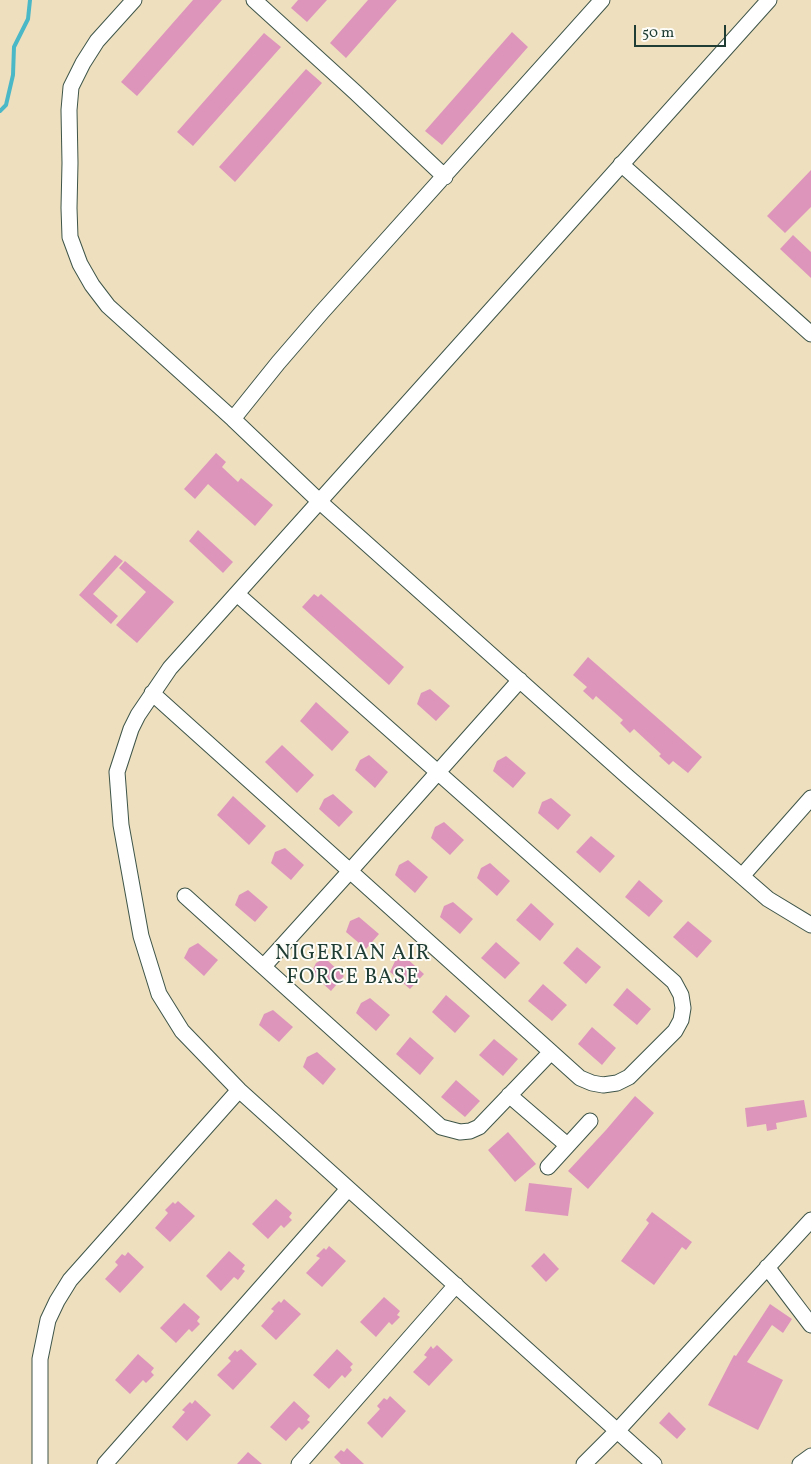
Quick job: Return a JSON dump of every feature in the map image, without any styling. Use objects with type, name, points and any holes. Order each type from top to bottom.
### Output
[{"type":"street","points":[[134,0],[96,42],[71,87],[69,110],[70,237],[80,264],[92,285],[108,306],[233,419],[320,502],[768,899],[811,926]]},
{"type":"street","points":[[254,0],[355,92],[444,177]]},
{"type":"street","points":[[233,419],[278,363],[602,0]]},
{"type":"street","points":[[654,1464],[239,1090],[182,1031],[159,994],[141,936],[121,825],[117,772],[131,729],[152,693],[170,668],[769,0]]},
{"type":"street","points":[[621,164],[811,334]]},
{"type":"street","points":[[152,693],[580,1078],[592,1084],[617,1083],[629,1077],[675,1031],[681,1020],[683,1008],[681,995],[674,982],[237,594]]},
{"type":"street","points":[[264,966],[520,680]]},
{"type":"street","points":[[742,876],[811,798]]},
{"type":"street","points":[[186,896],[441,1127],[460,1132],[470,1131],[479,1127],[551,1052]]},
{"type":"street","points":[[40,1464],[40,1359],[48,1320],[58,1301],[70,1280],[239,1090]]},
{"type":"street","points":[[509,1095],[567,1145]]},
{"type":"street","points":[[548,1167],[590,1121]]},
{"type":"street","points":[[105,1464],[348,1188]]},
{"type":"street","points":[[584,1464],[618,1430],[811,1220]]},
{"type":"street","points":[[767,1268],[811,1325]]},
{"type":"street","points":[[299,1464],[456,1285]]},
{"type":"street","points":[[800,1464],[811,1456]]},
{"type":"building","points":[[193,0],[222,0],[137,96],[121,82]]},
{"type":"building","points":[[298,0],[327,0],[307,22],[291,8]]},
{"type":"building","points":[[368,0],[397,0],[346,58],[330,43]]},
{"type":"building","points":[[512,32],[528,47],[442,145],[425,131]]},
{"type":"building","points":[[264,33],[281,47],[193,146],[177,132]]},
{"type":"building","points":[[306,69],[322,83],[235,182],[219,167]]},
{"type":"building","points":[[811,170],[811,207],[785,233],[767,216]]},
{"type":"building","points":[[793,235],[811,252],[811,278],[780,249]]},
{"type":"building","points":[[216,453],[226,462],[222,467],[238,482],[241,478],[273,505],[255,526],[208,484],[195,499],[184,489]]},
{"type":"building","points":[[198,530],[233,562],[223,573],[189,541]]},
{"type":"building","points":[[115,555],[123,561],[93,594],[118,616],[111,624],[79,595]]},
{"type":"building","points":[[125,561],[174,602],[137,643],[116,625],[146,592],[119,568]]},
{"type":"building","points":[[314,594],[318,597],[321,594],[404,667],[389,685],[302,607]]},
{"type":"building","points":[[588,657],[702,757],[688,773],[673,761],[669,765],[659,756],[661,754],[634,729],[630,733],[620,723],[623,720],[596,696],[593,700],[583,691],[587,687],[573,675]]},
{"type":"building","points":[[430,689],[450,706],[436,721],[417,704],[421,693]]},
{"type":"building","points":[[316,702],[349,732],[332,751],[300,721]]},
{"type":"building","points":[[282,745],[314,775],[297,793],[265,762]]},
{"type":"building","points":[[369,755],[388,772],[375,788],[355,770],[360,760]]},
{"type":"building","points":[[506,756],[526,773],[513,788],[493,771],[497,761]]},
{"type":"building","points":[[333,794],[353,812],[339,827],[319,809],[324,799]]},
{"type":"building","points":[[233,796],[266,826],[249,845],[217,815]]},
{"type":"building","points":[[551,798],[571,815],[558,830],[538,813],[542,802]]},
{"type":"building","points":[[444,822],[464,840],[450,855],[431,838],[435,827]]},
{"type":"building","points":[[591,836],[615,856],[600,873],[576,852]]},
{"type":"building","points":[[285,848],[304,865],[291,880],[271,863],[275,852]]},
{"type":"building","points":[[408,860],[428,877],[415,893],[395,875],[399,865]]},
{"type":"building","points":[[490,863],[510,881],[497,896],[477,878],[481,868]]},
{"type":"building","points":[[639,880],[663,901],[649,917],[625,897]]},
{"type":"building","points":[[248,890],[268,907],[255,922],[235,905],[239,895]]},
{"type":"building","points":[[453,902],[473,919],[460,934],[440,917],[444,906]]},
{"type":"building","points":[[531,903],[554,924],[540,941],[516,920]]},
{"type":"building","points":[[359,917],[379,934],[366,949],[346,932],[350,921]]},
{"type":"building","points":[[688,921],[712,941],[697,958],[673,937]]},
{"type":"building","points":[[496,942],[520,963],[505,979],[481,958]]},
{"type":"building","points":[[198,943],[218,960],[204,976],[184,958],[189,948]]},
{"type":"building","points":[[577,947],[601,967],[586,984],[563,963]]},
{"type":"building","points":[[404,956],[424,974],[410,989],[390,972],[395,961]]},
{"type":"building","points":[[325,958],[344,976],[331,991],[311,973],[316,963]]},
{"type":"building","points":[[543,984],[567,1005],[552,1021],[528,1001]]},
{"type":"building","points":[[627,988],[651,1009],[637,1025],[613,1005]]},
{"type":"building","points":[[446,995],[470,1016],[455,1033],[432,1012]]},
{"type":"building","points":[[370,998],[390,1015],[376,1031],[356,1013],[361,1003]]},
{"type":"building","points":[[273,1010],[293,1027],[279,1042],[259,1025],[264,1014]]},
{"type":"building","points":[[592,1027],[616,1048],[602,1065],[578,1044]]},
{"type":"building","points":[[410,1037],[434,1058],[420,1075],[396,1054]]},
{"type":"building","points":[[494,1039],[518,1059],[503,1076],[479,1055]]},
{"type":"building","points":[[317,1052],[336,1069],[323,1085],[303,1067],[307,1057]]},
{"type":"building","points":[[456,1080],[480,1101],[465,1117],[441,1097]]},
{"type":"building","points":[[635,1096],[654,1113],[588,1189],[568,1171]]},
{"type":"building","points":[[804,1100],[807,1117],[776,1123],[777,1129],[767,1131],[766,1124],[747,1127],[745,1108]]},
{"type":"building","points":[[508,1132],[536,1164],[515,1182],[488,1150]]},
{"type":"building","points":[[529,1183],[572,1188],[568,1216],[525,1211]]},
{"type":"building","points":[[276,1199],[292,1213],[289,1217],[292,1220],[284,1228],[281,1225],[268,1239],[252,1224]]},
{"type":"building","points":[[178,1201],[195,1216],[170,1242],[155,1228],[168,1213],[165,1210],[173,1202],[175,1204]]},
{"type":"building","points":[[652,1212],[692,1242],[686,1250],[682,1247],[654,1285],[621,1261],[649,1223],[646,1220]]},
{"type":"building","points":[[329,1246],[346,1261],[322,1287],[306,1273],[320,1258],[316,1256]]},
{"type":"building","points":[[229,1251],[245,1265],[242,1269],[245,1271],[238,1280],[234,1277],[221,1291],[206,1276]]},
{"type":"building","points":[[128,1252],[144,1267],[120,1293],[105,1279],[118,1265],[115,1262],[122,1254],[125,1256]]},
{"type":"building","points":[[544,1253],[559,1269],[546,1282],[531,1266]]},
{"type":"building","points":[[384,1297],[400,1311],[397,1315],[400,1317],[392,1325],[389,1322],[376,1337],[360,1322]]},
{"type":"building","points":[[284,1299],[301,1314],[276,1340],[261,1326],[274,1311],[271,1309]]},
{"type":"building","points":[[184,1303],[200,1317],[197,1321],[200,1324],[192,1332],[189,1329],[176,1343],[160,1328]]},
{"type":"building","points":[[770,1304],[792,1319],[783,1333],[772,1325],[747,1362],[783,1380],[758,1430],[708,1405],[734,1355],[736,1356]]},
{"type":"building","points":[[437,1345],[453,1360],[429,1386],[413,1372],[427,1357],[424,1355],[431,1346],[433,1349]]},
{"type":"building","points":[[241,1349],[257,1364],[233,1390],[217,1375],[231,1361],[228,1358],[235,1350],[237,1352]]},
{"type":"building","points":[[337,1349],[353,1364],[350,1367],[352,1370],[345,1378],[342,1375],[329,1389],[313,1375]]},
{"type":"building","points":[[138,1354],[154,1368],[151,1372],[154,1375],[146,1383],[143,1380],[130,1394],[115,1380]]},
{"type":"building","points":[[390,1396],[406,1411],[382,1438],[367,1423],[380,1409],[377,1406],[384,1398],[387,1400]]},
{"type":"building","points":[[195,1400],[211,1415],[187,1441],[172,1427],[185,1412],[182,1410]]},
{"type":"building","points":[[294,1401],[310,1416],[307,1420],[310,1422],[302,1430],[299,1427],[286,1441],[270,1427]]},
{"type":"building","points":[[669,1412],[686,1429],[677,1439],[659,1423]]},
{"type":"building","points":[[347,1448],[364,1464],[341,1464],[334,1457],[341,1450],[344,1452]]},
{"type":"building","points":[[248,1452],[262,1464],[237,1464]]},
{"type":"waterway","points":[[0,111],[6,105],[13,75],[14,47],[28,19],[30,0]]},
{"type":"district","name":"NIGERIAN AIR FORCE BASE","points":[[353,967]]}]
